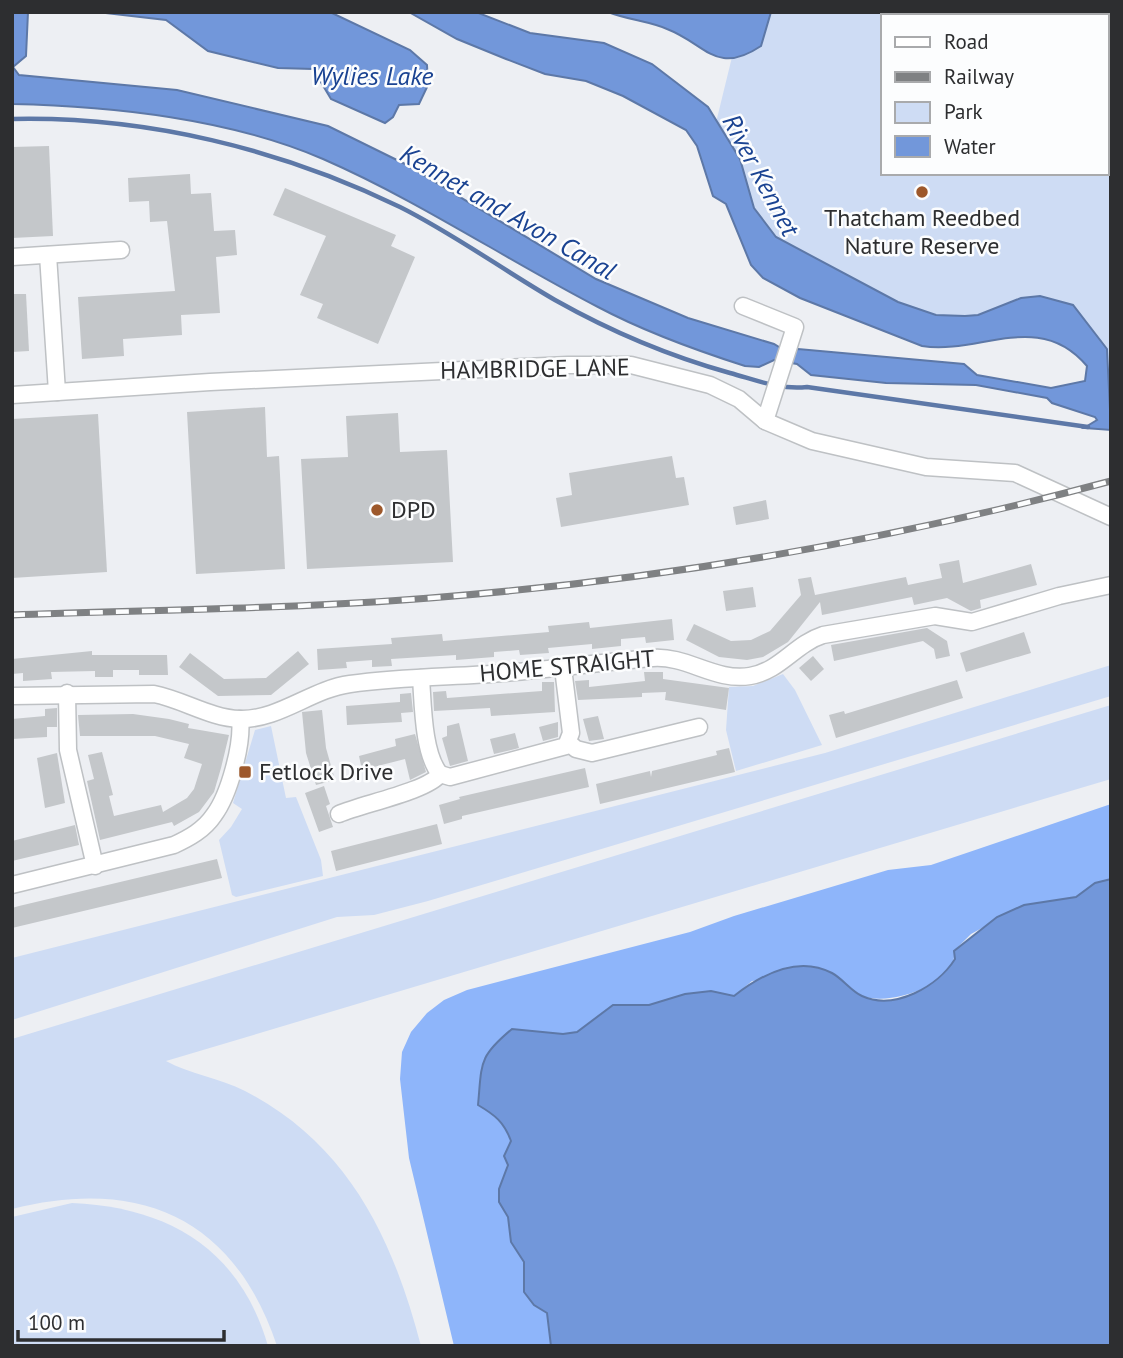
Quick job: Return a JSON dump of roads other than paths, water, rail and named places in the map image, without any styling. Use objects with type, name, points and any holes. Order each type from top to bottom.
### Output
[{"type":"street","points":[[12,257],[121,250]]},
{"type":"street","points":[[48,255],[57,392]]},
{"type":"street","points":[[743,306],[795,327],[765,421]]},
{"type":"street","name":"HAMBRIDGE LANE","points":[[12,395],[568,365],[631,365],[710,385],[739,399],[765,421],[812,441],[926,467],[1015,473],[1111,517]]},
{"type":"street","name":"HOME STRAIGHT","points":[[12,696],[154,694],[173,698],[212,715],[240,719],[268,715],[330,688],[421,678],[667,658],[725,677],[748,676],[775,668],[810,639],[823,635],[935,616],[972,622],[1059,596],[1111,584]]},
{"type":"street","points":[[421,678],[426,729],[435,766],[440,774],[450,777],[555,751],[568,743],[570,733],[563,668]]},
{"type":"street","points":[[67,694],[68,750],[94,866]]},
{"type":"street","points":[[12,885],[174,845],[203,828],[215,814],[234,764],[242,733],[240,719]]},
{"type":"street","points":[[568,743],[576,749],[592,753],[699,727]]},
{"type":"street","points":[[339,814],[365,803],[427,786],[440,774]]},
{"type":"water","points":[[12,12],[28,12],[26,56],[13,67],[19,75],[177,90],[328,126],[405,164],[596,279],[688,318],[774,344],[787,352],[798,349],[964,364],[977,375],[1051,388],[1085,381],[1087,366],[1069,349],[1049,340],[1029,337],[944,347],[922,346],[800,298],[763,278],[751,265],[726,204],[713,196],[697,146],[686,130],[623,96],[586,81],[545,74],[506,59],[457,39],[409,12],[476,12],[530,33],[604,43],[652,64],[708,107],[740,159],[754,208],[776,237],[898,302],[936,315],[978,315],[1021,298],[1040,296],[1073,305],[1107,349],[1111,430],[1084,428],[1097,420],[1095,417],[1052,403],[1047,398],[976,385],[886,383],[811,375],[797,364],[774,360],[759,367],[745,366],[634,325],[563,289],[359,175],[287,145],[170,117],[90,108],[12,104]]},
{"type":"water","name":"Wylies Lake","points":[[97,12],[330,12],[410,50],[427,65],[428,85],[419,104],[399,105],[393,117],[385,123],[331,99],[313,69],[278,68],[208,51],[166,20]]},
{"type":"water","points":[[608,12],[771,12],[761,46],[733,58],[722,58],[660,26]]},
{"type":"water","points":[[1111,879],[1111,1346],[551,1346],[547,1313],[534,1305],[524,1292],[524,1262],[511,1242],[508,1217],[499,1202],[499,1189],[508,1165],[504,1156],[511,1141],[498,1120],[478,1105],[480,1079],[487,1054],[512,1029],[563,1034],[577,1032],[613,1005],[649,1005],[685,994],[711,991],[734,996],[768,974],[793,967],[819,968],[832,973],[858,994],[875,1000],[901,998],[927,987],[938,978],[955,959],[954,951],[997,917],[1024,905],[1076,897],[1095,883]]},
{"type":"waterway","points":[[12,119],[112,123],[162,130],[212,140],[308,168],[400,207],[555,300],[597,322],[662,351],[758,381],[777,386],[807,387],[1088,427]]},
{"type":"railway","points":[[12,615],[378,602],[602,581],[858,540],[1027,503],[1111,481]]},
{"type":"place","name":"Thatcham Reedbed Nature Reserve","points":[[922,192]]},
{"type":"place","name":"DPD","points":[[377,510]]},
{"type":"place","name":"Fetlock Drive","points":[[245,772]]},
{"type":"water label","name":"River Kennet","points":[[761,175]]},
{"type":"water label","name":"Kennet and Avon Canal","points":[[508,212]]}]
